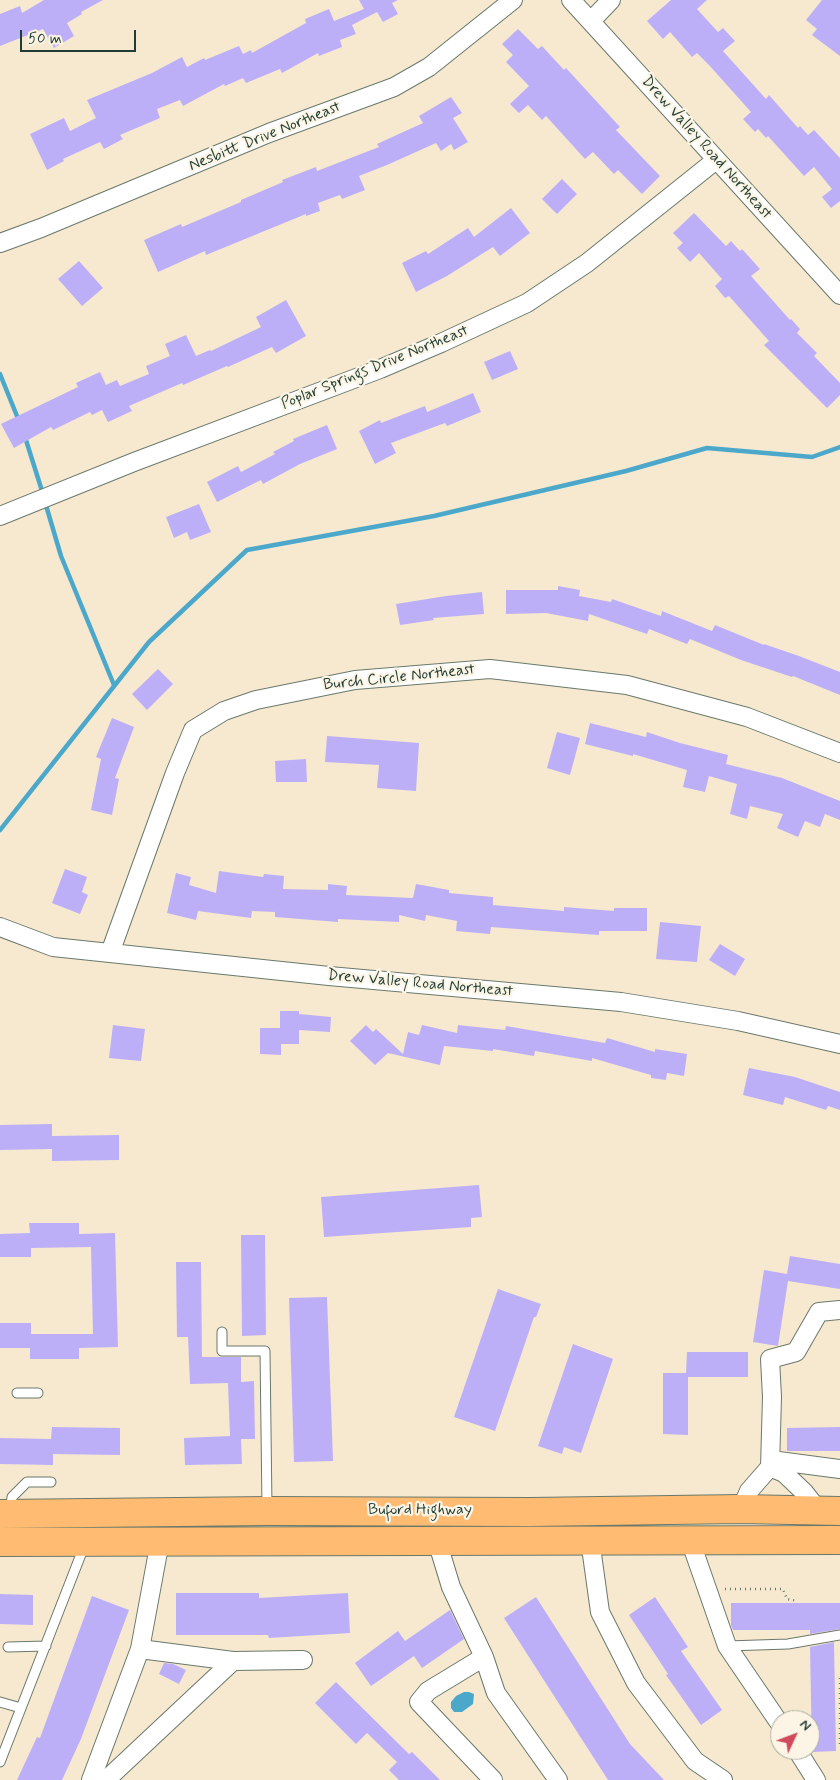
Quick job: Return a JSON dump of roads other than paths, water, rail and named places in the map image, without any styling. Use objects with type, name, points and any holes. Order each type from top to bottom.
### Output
[{"type":"main road","name":"Buford Highway","points":[[5,1514],[267,1511],[829,1510]]},
{"type":"main road","name":"Buford Highway","points":[[0,1542],[840,1540]]},
{"type":"street","name":"Nesbitt Drive Northeast","points":[[0,243],[270,133],[394,87],[428,67],[513,0]]},
{"type":"street","name":"Drew Valley Road Northeast","points":[[571,0],[840,295]]},
{"type":"street","points":[[591,21],[611,0]]},
{"type":"street","name":"Poplar Springs Drive Northeast","points":[[0,516],[134,462],[380,369],[441,344],[526,302],[587,263],[716,160]]},
{"type":"street","name":"Burch Circle Northeast","points":[[110,953],[172,781],[193,730],[224,711],[256,700],[355,680],[490,668],[626,685],[747,717],[840,753]]},
{"type":"street","name":"Drew Valley Road Northeast","points":[[0,927],[53,947],[320,975],[620,1002],[738,1021],[840,1044]]},
{"type":"street","points":[[741,1509],[749,1491],[770,1464],[772,1397],[770,1359],[796,1352],[819,1312],[840,1310]]},
{"type":"street","points":[[770,1464],[840,1470]]},
{"type":"street","points":[[770,1464],[784,1473],[804,1492],[829,1510]]},
{"type":"street","points":[[590,1540],[600,1612],[636,1683],[695,1761],[723,1780]]},
{"type":"street","points":[[690,1540],[727,1646],[770,1710]]},
{"type":"street","points":[[437,1541],[451,1587],[484,1657],[496,1693],[558,1780]]},
{"type":"street","points":[[91,1780],[140,1649],[160,1542]]},
{"type":"street","points":[[140,1649],[233,1661],[303,1660]]},
{"type":"street","points":[[484,1657],[428,1691],[419,1702],[493,1780]]},
{"type":"street","points":[[106,1780],[233,1661]]},
{"type":"street","points":[[803,1760],[816,1780]]},
{"type":"lane","points":[[222,1332],[222,1351],[264,1351],[267,1511]]},
{"type":"lane","points":[[17,1393],[38,1393]]},
{"type":"lane","points":[[5,1514],[12,1497],[27,1482],[51,1482]]},
{"type":"lane","points":[[0,1762],[86,1542]]},
{"type":"lane","points":[[727,1646],[788,1644],[840,1635]]},
{"type":"lane","points":[[8,1647],[46,1646]]},
{"type":"lane","points":[[0,1702],[21,1708]]},
{"type":"water","points":[[464,1692],[474,1694],[473,1704],[462,1712],[454,1712],[451,1708],[451,1702],[456,1696]]},
{"type":"waterway","points":[[0,374],[19,421]]},
{"type":"waterway","points":[[25,437],[43,494]]},
{"type":"waterway","points":[[0,830],[149,642],[247,550],[434,516],[626,471],[707,448],[812,457],[840,447]]},
{"type":"waterway","points":[[45,502],[61,556],[114,685]]}]
